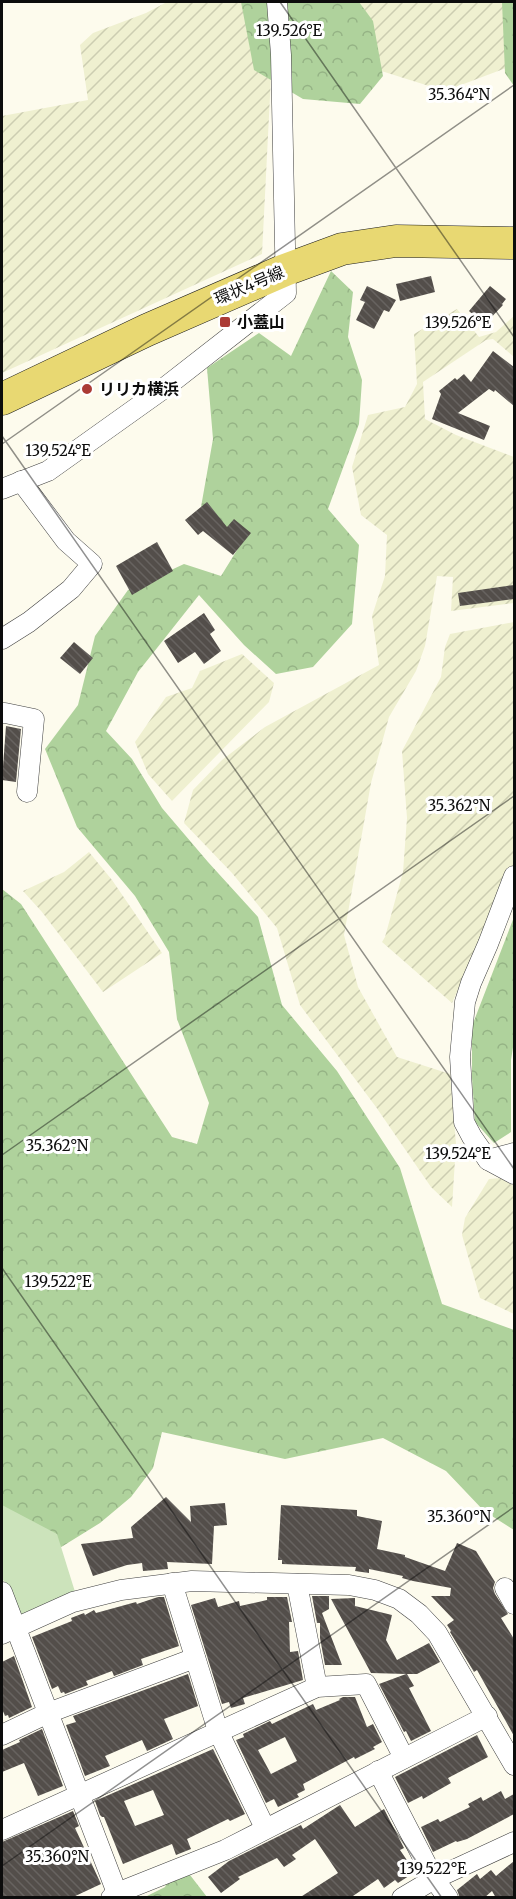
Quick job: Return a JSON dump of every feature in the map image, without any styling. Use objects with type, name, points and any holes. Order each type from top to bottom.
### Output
[{"type":"main road","name":"環状4号線","points":[[2,399],[147,330],[285,270],[342,249],[396,241],[514,243]]},
{"type":"street","points":[[2,489],[48,471],[163,389],[286,293],[281,55],[277,2]]},
{"type":"street","points":[[2,639],[29,622],[71,589],[92,564],[66,541],[21,481]]},
{"type":"street","points":[[2,713],[34,719],[27,792]]},
{"type":"street","points":[[514,876],[465,1002],[460,1057],[464,1122],[471,1137],[489,1160],[514,1174]]},
{"type":"street","points":[[489,1160],[514,1153]]},
{"type":"street","points":[[8,1631],[73,1602],[121,1590],[172,1583],[192,1581],[349,1585],[375,1590],[399,1599],[419,1614],[437,1633],[514,1765]]},
{"type":"street","points":[[172,1583],[218,1731],[265,1828]]},
{"type":"street","points":[[297,1584],[317,1687]]},
{"type":"street","points":[[2,1592],[8,1631],[48,1713],[80,1795],[114,1895],[225,1850],[487,1716]]},
{"type":"street","points":[[2,1734],[48,1713],[195,1658]]},
{"type":"street","points":[[2,1830],[317,1687],[366,1684],[404,1758]]},
{"type":"street","points":[[378,1771],[434,1879],[448,1898]]},
{"type":"street","points":[[402,1898],[434,1879],[514,1842]]},
{"type":"green space","points":[[167,2],[514,2],[514,65],[445,91],[273,37],[262,254],[2,373],[2,116],[88,100],[80,45],[93,33],[146,13]]},
{"type":"green space","points":[[241,2],[359,2],[373,21],[383,76],[360,104],[303,99],[254,70]]},
{"type":"green space","points":[[502,2],[514,2],[514,86],[505,73]]},
{"type":"green space","points":[[331,271],[353,292],[348,337],[362,380],[359,424],[328,509],[359,545],[352,624],[313,667],[276,674],[244,645],[199,595],[138,672],[106,731],[132,759],[162,808],[258,917],[282,1005],[337,1071],[400,1168],[442,1304],[514,1330],[514,1530],[484,1511],[446,1471],[383,1438],[285,1459],[162,1432],[153,1468],[131,1497],[100,1523],[29,1567],[2,1543],[2,889],[21,904],[172,1137],[197,1144],[209,1103],[177,1019],[169,952],[135,896],[77,827],[45,749],[78,705],[95,636],[128,590],[184,564],[221,576],[242,542],[201,507],[213,439],[207,368],[259,333],[291,356]]},
{"type":"green space","points":[[457,309],[479,337],[496,332],[514,316],[514,357],[493,339],[486,340],[423,382],[425,419],[456,435],[514,457],[514,603],[451,611],[453,577],[437,576],[425,646],[416,671],[389,717],[371,783],[344,935],[358,987],[397,1057],[450,1074],[456,1144],[452,1207],[431,1187],[376,1107],[300,1005],[277,928],[232,873],[184,823],[193,790],[222,760],[265,727],[379,665],[372,616],[385,576],[387,535],[361,515],[352,467],[368,415],[405,407],[417,384],[414,334]]},
{"type":"green space","points":[[514,622],[514,863],[452,1003],[382,942],[403,872],[407,818],[402,751],[441,677],[445,647],[450,634]]},
{"type":"green space","points":[[242,654],[274,683],[269,702],[172,801],[148,774],[135,742],[166,697],[192,688],[200,671]]},
{"type":"green space","points":[[89,852],[112,880],[162,953],[103,992],[42,912],[23,891],[64,872]]},
{"type":"green space","points":[[514,917],[511,1132],[494,1143],[475,1122],[472,1026]]},
{"type":"green space","points":[[500,1178],[514,1186],[514,1314],[480,1298],[462,1235],[465,1218],[489,1179]]},
{"type":"green space","points":[[2,1505],[57,1534],[76,1595],[26,1617],[19,1614],[10,1587],[2,1579]]},
{"type":"green space","points":[[190,1875],[207,1897],[143,1898],[165,1887],[167,1882]]},
{"type":"building","points":[[431,276],[435,292],[400,301],[396,284]]},
{"type":"building","points":[[367,286],[396,300],[389,312],[384,310],[374,329],[356,320],[365,302],[360,300]]},
{"type":"building","points":[[490,286],[506,299],[484,325],[469,311]]},
{"type":"building","points":[[493,351],[514,367],[514,406],[495,390],[494,392],[489,389],[458,413],[490,426],[484,440],[432,419],[441,394],[439,391],[464,374],[471,382]]},
{"type":"building","points":[[207,502],[227,527],[234,519],[251,533],[233,555],[203,531],[198,535],[185,520]]},
{"type":"building","points":[[157,542],[173,571],[132,595],[116,566]]},
{"type":"building","points":[[514,585],[514,599],[460,606],[458,593]]},
{"type":"building","points":[[204,613],[215,630],[210,634],[221,651],[204,664],[195,652],[178,663],[164,641]]},
{"type":"building","points":[[74,642],[93,658],[80,674],[60,658]]},
{"type":"building","points":[[6,726],[21,729],[16,782],[2,780]]},
{"type":"building","points":[[166,1497],[191,1522],[190,1506],[225,1503],[227,1525],[214,1526],[212,1564],[167,1562],[168,1569],[143,1571],[142,1563],[127,1565],[93,1576],[81,1544],[133,1538],[131,1527]]},
{"type":"building","points":[[281,1505],[357,1510],[357,1516],[382,1521],[377,1549],[405,1555],[405,1557],[445,1571],[457,1543],[476,1551],[495,1582],[493,1588],[495,1594],[508,1614],[501,1618],[514,1639],[514,1736],[477,1670],[474,1672],[450,1632],[447,1625],[454,1620],[431,1596],[450,1596],[451,1588],[369,1569],[369,1573],[355,1571],[356,1567],[282,1564],[282,1560],[278,1560]]},
{"type":"building","points":[[312,1596],[329,1596],[329,1609],[322,1613],[342,1665],[325,1665],[320,1623],[317,1623]]},
{"type":"building","points":[[164,1597],[179,1646],[141,1659],[143,1665],[114,1676],[112,1671],[86,1681],[88,1685],[65,1694],[61,1693],[58,1686],[52,1689],[32,1637],[72,1621],[71,1618],[84,1613],[85,1615],[94,1610],[96,1613]]},
{"type":"building","points":[[267,1597],[287,1597],[292,1622],[289,1622],[290,1652],[298,1651],[303,1680],[243,1698],[245,1704],[231,1708],[229,1702],[222,1704],[191,1605],[215,1598],[218,1607],[239,1601],[240,1606],[267,1600]]},
{"type":"building","points":[[355,1598],[355,1606],[392,1615],[386,1640],[397,1660],[429,1643],[440,1662],[417,1674],[407,1674],[414,1686],[409,1688],[431,1731],[411,1741],[379,1684],[406,1674],[371,1673],[331,1599]]},
{"type":"building","points":[[14,1656],[32,1707],[9,1718],[8,1715],[5,1716],[2,1709],[2,1662]]},
{"type":"building","points":[[188,1674],[198,1706],[164,1719],[173,1739],[147,1751],[142,1740],[105,1756],[110,1766],[85,1776],[66,1725],[76,1722],[73,1716]]},
{"type":"building","points":[[355,1697],[367,1727],[373,1724],[382,1742],[373,1747],[375,1749],[355,1759],[354,1757],[303,1784],[305,1790],[297,1794],[299,1797],[278,1807],[274,1799],[266,1803],[236,1740],[244,1737],[243,1734],[270,1721],[272,1724],[313,1704],[316,1710],[339,1699]],"holes":[[[285,1737],[297,1761],[271,1774],[258,1750]]]},
{"type":"building","points":[[42,1729],[63,1786],[38,1796],[24,1763],[2,1772],[2,1750]]},
{"type":"building","points":[[477,1735],[488,1757],[448,1778],[451,1783],[423,1799],[422,1796],[408,1803],[395,1777]]},
{"type":"building","points":[[213,1749],[245,1814],[230,1821],[228,1819],[187,1839],[191,1849],[176,1855],[172,1844],[123,1864],[95,1801]],"holes":[[[153,1790],[164,1815],[135,1826],[124,1801]]]},
{"type":"building","points":[[501,1791],[505,1799],[514,1794],[514,1814],[467,1839],[456,1841],[433,1852],[421,1827],[438,1819],[440,1822],[470,1807],[468,1804],[481,1797],[483,1801]]},
{"type":"building","points":[[340,1805],[355,1827],[384,1809],[404,1848],[400,1850],[415,1872],[398,1883],[395,1880],[384,1888],[378,1879],[350,1898],[299,1898],[338,1873],[315,1839],[292,1855],[296,1859],[284,1867],[277,1858],[238,1877],[240,1879],[221,1893],[208,1877],[229,1861],[301,1825],[303,1829]]},
{"type":"building","points":[[73,1811],[79,1826],[75,1828],[101,1884],[71,1898],[2,1898],[2,1842]]},
{"type":"building","points":[[514,1861],[514,1898],[496,1898],[492,1891],[484,1898],[460,1898],[457,1890],[477,1874],[480,1879],[491,1870],[496,1876]]},
{"type":"place","name":"小蓋山","points":[[225,322]]},
{"type":"place","name":"リリカ横浜","points":[[87,389]]}]
